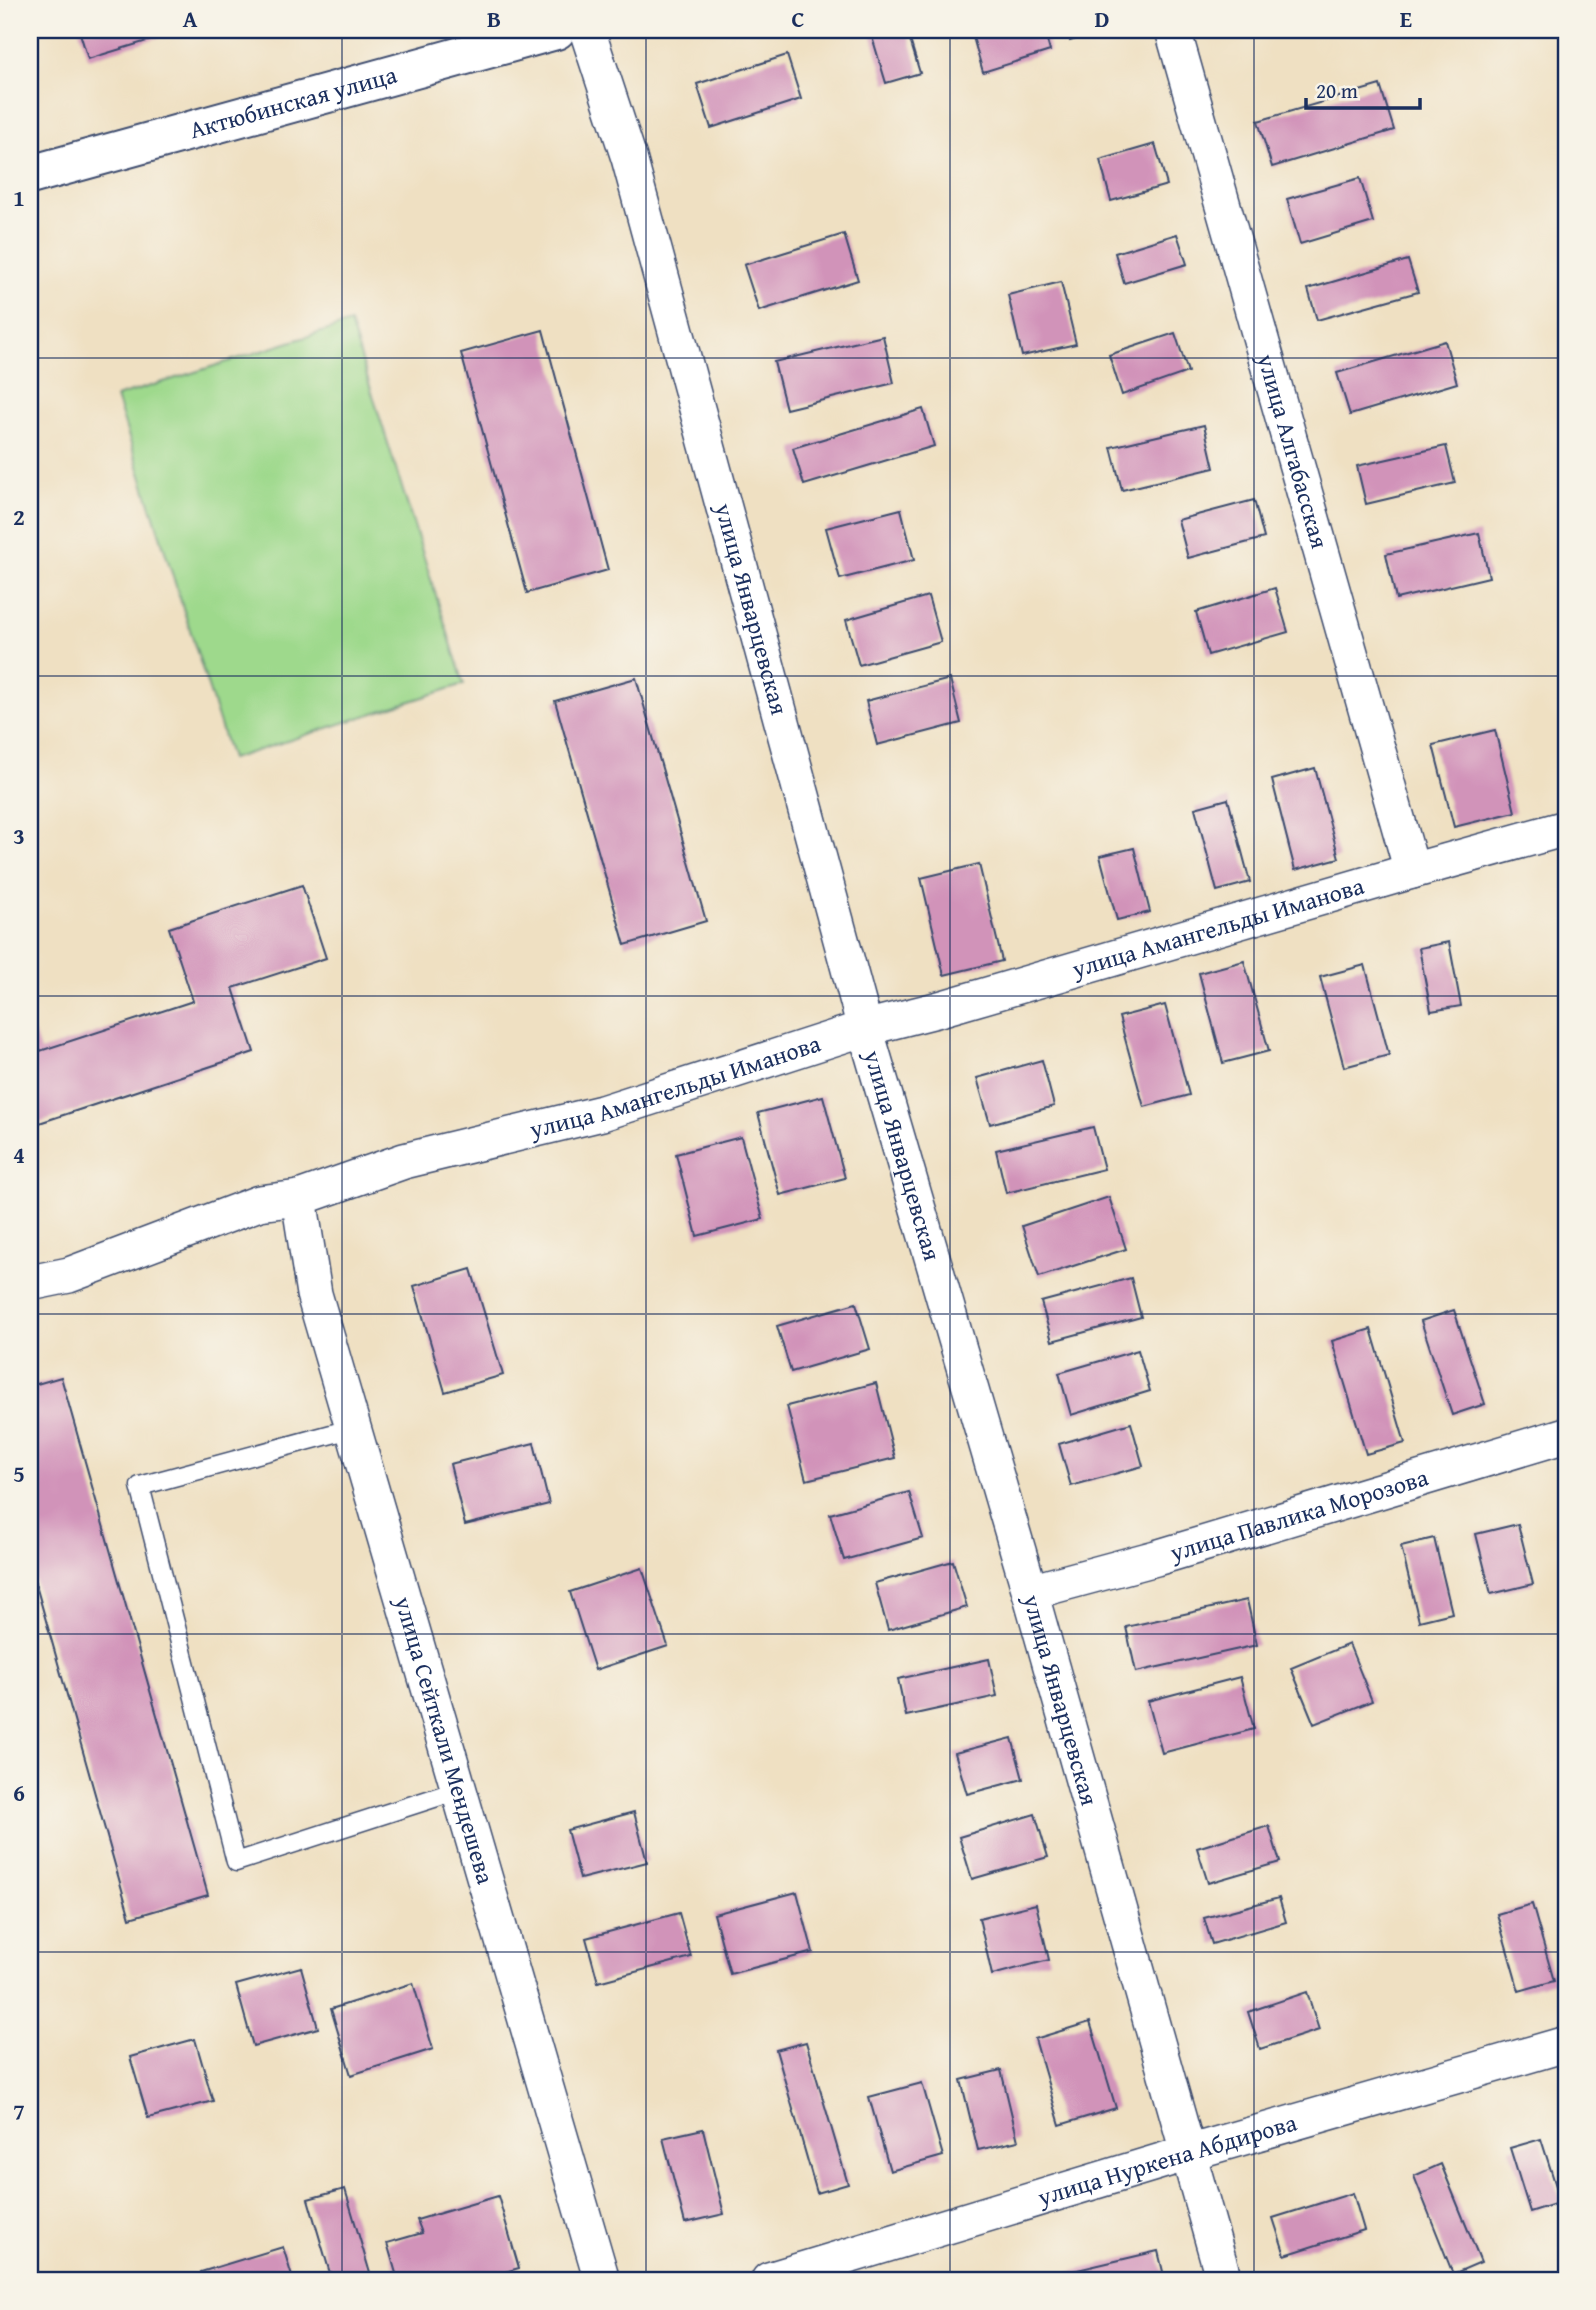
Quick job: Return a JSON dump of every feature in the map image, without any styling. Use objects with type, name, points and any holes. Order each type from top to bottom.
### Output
[{"type":"street","name":"Актюбинская улица","points":[[30,175],[556,30]]},
{"type":"street","name":"улица Январцевская","points":[[587,30],[629,158],[866,1028],[1030,1592],[1224,2280]]},
{"type":"street","name":"улица Алгабасская","points":[[1173,30],[1412,871]]},
{"type":"street","name":"улица Амангельды Иманова","points":[[30,1283],[68,1275],[259,1203],[299,1198],[404,1161],[602,1112],[866,1028],[1566,828]]},
{"type":"street","name":"улица Сейткали Мендешева","points":[[299,1198],[314,1294],[602,2280]]},
{"type":"street","name":"улица Павлика Морозова","points":[[1030,1592],[1169,1555],[1566,1435]]},
{"type":"street","name":"улица Нуркена Абдирова","points":[[769,2280],[1188,2153],[1566,2044]]},
{"type":"lane","points":[[354,1430],[140,1486],[236,1862],[459,1790]]},
{"type":"green space","points":[[350,323],[464,684],[231,759],[116,397]]},
{"type":"building","points":[[79,30],[183,30],[88,59]]},
{"type":"building","points":[[870,30],[907,30],[920,73],[886,83]]},
{"type":"building","points":[[971,30],[1044,30],[1050,51],[983,72]]},
{"type":"building","points":[[1067,30],[1105,30],[1070,41]]},
{"type":"building","points":[[787,55],[801,99],[711,128],[697,84]]},
{"type":"building","points":[[1380,85],[1394,130],[1272,167],[1258,121]]},
{"type":"building","points":[[1155,144],[1167,185],[1111,201],[1100,160]]},
{"type":"building","points":[[1360,178],[1373,222],[1300,244],[1287,199]]},
{"type":"building","points":[[844,234],[858,280],[759,311],[744,265]]},
{"type":"building","points":[[1177,234],[1187,264],[1124,283],[1115,253]]},
{"type":"building","points":[[1408,260],[1418,292],[1317,320],[1308,289]]},
{"type":"building","points":[[1061,282],[1076,344],[1022,356],[1008,295]]},
{"type":"building","points":[[543,330],[608,570],[527,593],[461,353]]},
{"type":"building","points":[[1175,333],[1188,372],[1122,395],[1109,355]]},
{"type":"building","points":[[883,336],[894,383],[786,409],[774,362]]},
{"type":"building","points":[[1445,341],[1457,383],[1350,415],[1337,373]]},
{"type":"building","points":[[923,409],[934,446],[804,485],[793,448]]},
{"type":"building","points":[[1204,425],[1214,468],[1122,490],[1111,447]]},
{"type":"building","points":[[1446,446],[1455,483],[1366,504],[1357,466]]},
{"type":"building","points":[[1254,500],[1264,538],[1188,558],[1178,520]]},
{"type":"building","points":[[901,509],[914,560],[840,579],[826,528]]},
{"type":"building","points":[[1479,533],[1489,577],[1396,599],[1386,554]]},
{"type":"building","points":[[1275,588],[1288,632],[1208,655],[1196,612]]},
{"type":"building","points":[[928,596],[941,642],[859,665],[846,620]]},
{"type":"building","points":[[636,678],[706,921],[625,945],[555,701]]},
{"type":"building","points":[[950,679],[961,723],[877,745],[866,701]]},
{"type":"building","points":[[1495,730],[1515,812],[1454,827],[1433,745]]},
{"type":"building","points":[[1315,768],[1339,858],[1295,870],[1272,780]]},
{"type":"building","points":[[1228,799],[1250,882],[1217,891],[1195,808]]},
{"type":"building","points":[[1134,848],[1150,912],[1117,920],[1100,856]]},
{"type":"building","points":[[979,864],[1002,961],[944,975],[921,878]]},
{"type":"building","points":[[302,885],[326,958],[233,988],[254,1052],[30,1126],[30,1020],[40,1051],[193,1001],[169,928]]},
{"type":"building","points":[[1449,942],[1461,1006],[1431,1011],[1419,948]]},
{"type":"building","points":[[1244,961],[1269,1051],[1223,1063],[1199,973]]},
{"type":"building","points":[[1365,965],[1389,1055],[1344,1067],[1320,977]]},
{"type":"building","points":[[1165,1005],[1189,1095],[1144,1107],[1119,1017]]},
{"type":"building","points":[[1042,1060],[1054,1106],[990,1124],[977,1078]]},
{"type":"building","points":[[823,1096],[845,1178],[780,1195],[758,1113]]},
{"type":"building","points":[[1093,1127],[1104,1169],[1006,1193],[996,1150]]},
{"type":"building","points":[[741,1137],[763,1219],[697,1236],[676,1154]]},
{"type":"building","points":[[1109,1197],[1126,1249],[1039,1277],[1022,1226]]},
{"type":"building","points":[[471,1269],[503,1375],[445,1392],[414,1286]]},
{"type":"building","points":[[1131,1278],[1141,1317],[1052,1341],[1041,1302]]},
{"type":"building","points":[[856,1303],[870,1349],[791,1372],[777,1326]]},
{"type":"building","points":[[1454,1310],[1485,1404],[1452,1415],[1421,1321]]},
{"type":"building","points":[[1371,1329],[1405,1443],[1366,1454],[1332,1341]]},
{"type":"building","points":[[1138,1350],[1150,1391],[1071,1415],[1059,1373]]},
{"type":"building","points":[[61,1377],[208,1895],[130,1918],[30,1564],[30,1386]]},
{"type":"building","points":[[876,1383],[895,1458],[806,1480],[787,1406]]},
{"type":"building","points":[[1131,1423],[1143,1466],[1071,1486],[1059,1444]]},
{"type":"building","points":[[534,1443],[549,1504],[465,1525],[450,1464]]},
{"type":"building","points":[[909,1492],[923,1538],[844,1560],[830,1514]]},
{"type":"building","points":[[1518,1524],[1533,1584],[1491,1594],[1476,1534]]},
{"type":"building","points":[[1434,1538],[1452,1613],[1419,1621],[1401,1546]]},
{"type":"building","points":[[953,1561],[967,1607],[888,1630],[875,1583]]},
{"type":"building","points":[[642,1568],[668,1646],[595,1670],[570,1592]]},
{"type":"building","points":[[1247,1600],[1257,1645],[1136,1672],[1126,1627]]},
{"type":"building","points":[[1349,1644],[1372,1701],[1314,1724],[1291,1668]]},
{"type":"building","points":[[989,1659],[997,1696],[906,1716],[898,1679]]},
{"type":"building","points":[[1240,1677],[1254,1729],[1162,1753],[1148,1701]]},
{"type":"building","points":[[1012,1738],[1023,1779],[967,1794],[955,1753]]},
{"type":"building","points":[[634,1812],[647,1862],[580,1879],[567,1830]]},
{"type":"building","points":[[1035,1814],[1048,1857],[972,1879],[959,1837]]},
{"type":"building","points":[[1269,1826],[1280,1862],[1208,1883],[1197,1848]]},
{"type":"building","points":[[797,1892],[813,1952],[730,1974],[714,1914]]},
{"type":"building","points":[[1279,1898],[1286,1922],[1212,1944],[1204,1918]]},
{"type":"building","points":[[1036,1904],[1049,1960],[992,1975],[979,1918]]},
{"type":"building","points":[[1532,1904],[1554,1981],[1519,1991],[1497,1914]]},
{"type":"building","points":[[679,1913],[691,1957],[598,1982],[586,1938]]},
{"type":"building","points":[[301,1967],[318,2028],[253,2046],[236,1985]]},
{"type":"building","points":[[413,1983],[433,2049],[351,2075],[331,2009]]},
{"type":"building","points":[[1307,1992],[1319,2030],[1260,2049],[1248,2012]]},
{"type":"building","points":[[1090,2022],[1116,2108],[1060,2125],[1035,2039]]},
{"type":"building","points":[[195,2039],[213,2101],[148,2118],[130,2057]]},
{"type":"building","points":[[806,2042],[848,2184],[817,2193],[776,2050]]},
{"type":"building","points":[[1001,2070],[1018,2141],[978,2150],[961,2080]]},
{"type":"building","points":[[922,2083],[943,2156],[890,2171],[869,2097]]},
{"type":"building","points":[[703,2129],[724,2214],[685,2223],[663,2138]]},
{"type":"building","points":[[1541,2139],[1561,2202],[1530,2212],[1510,2148]]},
{"type":"building","points":[[1441,2164],[1481,2262],[1453,2274],[1414,2176]]},
{"type":"building","points":[[345,2189],[372,2280],[332,2280],[308,2199]]},
{"type":"building","points":[[1353,2193],[1364,2230],[1285,2255],[1273,2218]]},
{"type":"building","points":[[498,2196],[519,2268],[476,2280],[398,2280],[387,2243],[422,2233],[417,2220]]},
{"type":"building","points":[[283,2247],[293,2280],[204,2280],[201,2272]]},
{"type":"building","points":[[1158,2251],[1165,2280],[1071,2280],[1069,2272]]},
{"type":"building","points":[[1377,2271],[1380,2280],[1347,2280],[1347,2279]]}]
